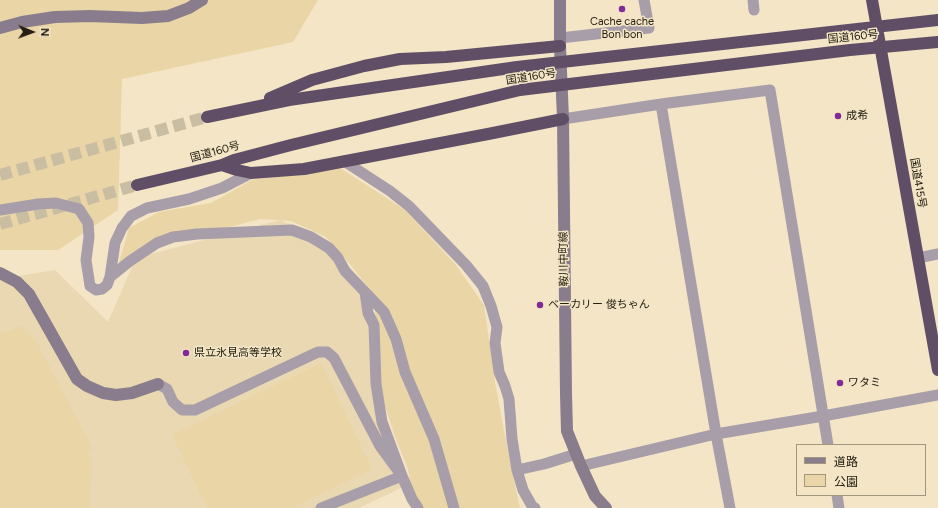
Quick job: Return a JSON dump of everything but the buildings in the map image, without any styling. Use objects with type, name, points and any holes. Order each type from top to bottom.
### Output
[{"type":"highway","name":"国道415号","points":[[872,0],[938,370]]},
{"type":"highway","name":"国道160号","points":[[207,117],[289,100],[517,67],[938,20]]},
{"type":"highway","points":[[245,108],[312,80],[364,66],[400,60],[446,57],[560,42]]},
{"type":"highway","name":"国道160号","points":[[137,185],[222,165],[234,160],[291,145],[520,90],[880,47],[938,42]]},
{"type":"highway","points":[[222,165],[251,173],[304,169],[563,119]]},
{"type":"main road","points":[[0,28],[22,22],[55,17],[90,16],[142,18],[168,16],[189,8],[202,0]]},
{"type":"main road","name":"鞍川中町線","points":[[560,0],[566,394],[568,431],[576,454],[595,496],[606,508]]},
{"type":"main road","points":[[0,273],[17,282],[30,294],[77,379],[87,386],[103,393],[116,395],[132,393],[158,384]]},
{"type":"street","points":[[560,42],[649,28],[644,0]]},
{"type":"street","points":[[563,119],[661,104],[770,90],[828,444]]},
{"type":"street","points":[[661,104],[716,434],[730,508]]},
{"type":"street","points":[[344,161],[409,206],[484,286],[497,327],[495,343],[499,372],[506,386],[509,399],[512,439],[517,470],[524,490],[532,506],[535,508]]},
{"type":"street","points":[[0,210],[38,204],[56,204],[79,209],[88,223],[89,237],[86,260],[90,286],[96,290],[102,289],[107,285],[110,277],[115,243],[122,228],[131,216],[147,208],[189,199],[222,188],[251,173]]},
{"type":"street","points":[[110,277],[130,261],[157,243],[173,237],[197,234],[292,230],[311,237],[329,248],[338,258],[345,271],[384,312],[396,339],[405,372],[434,439],[454,508]]},
{"type":"street","points":[[918,258],[938,254]]},
{"type":"street","points":[[365,292],[368,313],[374,325],[376,384],[382,422],[402,476],[412,499],[418,508]]},
{"type":"street","points":[[158,384],[167,389],[173,402],[182,410],[195,410],[318,352],[327,352],[334,358],[380,446],[402,476]]},
{"type":"street","points":[[581,466],[716,434],[938,395]]},
{"type":"street","points":[[517,470],[544,464],[576,454]]},
{"type":"street","points":[[321,508],[402,476]]},
{"type":"street","points":[[837,496],[839,508]]},
{"type":"shaded area","name":"県立氷見高等学校","points":[[280,220],[331,242],[372,299],[373,384],[409,484],[359,508],[0,508],[0,279],[55,270],[108,322],[136,258]]},
{"type":"green space","points":[[0,0],[318,0],[293,42],[122,79],[118,210],[58,250],[0,250]]},
{"type":"green space","points":[[340,168],[405,210],[455,264],[484,305],[495,382],[520,508],[415,508],[408,469],[395,437],[381,393],[374,295],[326,237],[291,221],[260,219],[169,243],[119,262],[129,228],[159,212],[211,203],[252,180]]},
{"type":"green space","points":[[21,326],[36,341],[93,449],[88,453],[92,460],[90,508],[0,508],[0,334]]},
{"type":"green space","points":[[321,363],[372,469],[292,508],[207,508],[172,435]]},
{"type":"tunnel","points":[[0,175],[207,117]]},
{"type":"tunnel","points":[[0,224],[137,185]]},
{"type":"place","name":"Cache cache Bon bon","points":[[622,9]]},
{"type":"place","name":"成希","points":[[838,116]]},
{"type":"place","name":"ベーカリー 俊ちゃん","points":[[540,305]]},
{"type":"place","name":"県立氷見高等学校","points":[[186,353]]},
{"type":"place","name":"ワタミ","points":[[840,383]]}]
